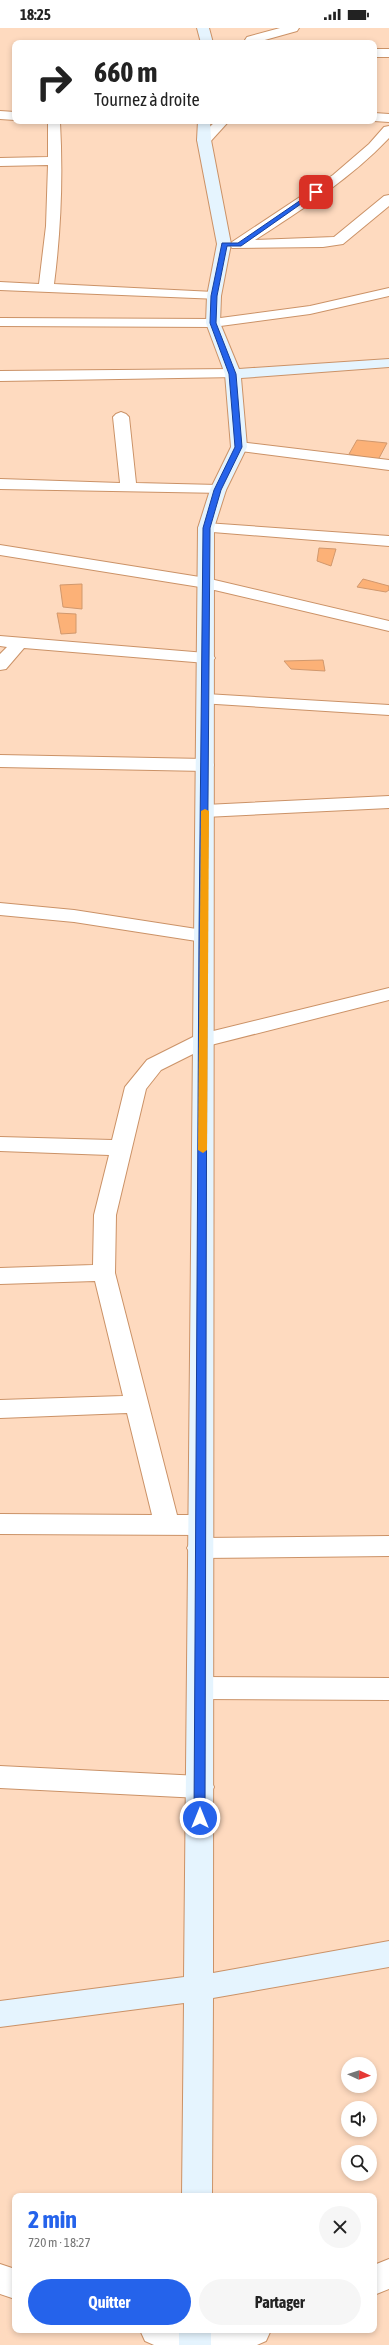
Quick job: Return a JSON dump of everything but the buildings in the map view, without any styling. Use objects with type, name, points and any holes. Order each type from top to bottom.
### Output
[{"type":"street","points":[[203,28],[206,40]]},
{"type":"street","points":[[250,37],[293,28]]},
{"type":"street","points":[[377,53],[389,53]]},
{"type":"street","points":[[0,115],[12,116]]},
{"type":"street","points":[[377,117],[389,118]]},
{"type":"street","points":[[46,288],[52,247],[56,161],[54,124]]},
{"type":"street","points":[[197,2193],[206,528],[218,490],[239,447],[233,374],[213,323],[214,296],[232,244],[204,130],[217,124]]},
{"type":"street","points":[[232,244],[296,207],[359,161],[372,150],[389,130]]},
{"type":"street","points":[[0,162],[56,161]]},
{"type":"street","points":[[232,244],[323,243],[338,241],[389,199]]},
{"type":"street","points":[[0,286],[214,296]]},
{"type":"street","points":[[0,322],[213,323],[310,310],[389,292]]},
{"type":"street","points":[[0,376],[233,374],[389,364]]},
{"type":"street","points":[[121,417],[129,488]]},
{"type":"street","points":[[239,447],[389,465]]},
{"type":"street","points":[[0,484],[218,490]]},
{"type":"street","points":[[206,528],[389,541]]},
{"type":"street","points":[[0,550],[206,583],[389,626]]},
{"type":"street","points":[[0,641],[206,658]]},
{"type":"street","points":[[0,665],[20,642]]},
{"type":"street","points":[[206,699],[389,710]]},
{"type":"street","points":[[0,761],[205,765]]},
{"type":"street","points":[[205,811],[389,802]]},
{"type":"street","points":[[0,909],[74,916],[203,936]]},
{"type":"street","points":[[167,1525],[104,1273],[105,1215],[136,1087],[154,1065],[204,1040],[389,994]]},
{"type":"street","points":[[0,1144],[120,1148]]},
{"type":"street","points":[[0,1276],[104,1273]]},
{"type":"street","points":[[0,1409],[137,1404]]},
{"type":"street","points":[[0,1524],[167,1525],[200,1537],[389,1546]]},
{"type":"street","points":[[200,1688],[389,1688]]},
{"type":"street","points":[[0,1777],[200,1787]]},
{"type":"street","points":[[0,2014],[199,1988],[389,1954]]},
{"type":"street","points":[[377,2279],[389,2274]]},
{"type":"street","points":[[0,2279],[12,2283]]},
{"type":"street","points":[[169,2333],[195,2339],[224,2343],[249,2333]]},
{"type":"slow traffic","points":[[203,1150],[203,936],[205,811]]},
{"type":"route","points":[[200,1818],[200,1548],[206,528],[218,490],[239,447],[234,406],[233,374],[213,323],[214,296],[224,244],[239,245],[316,192]]}]
